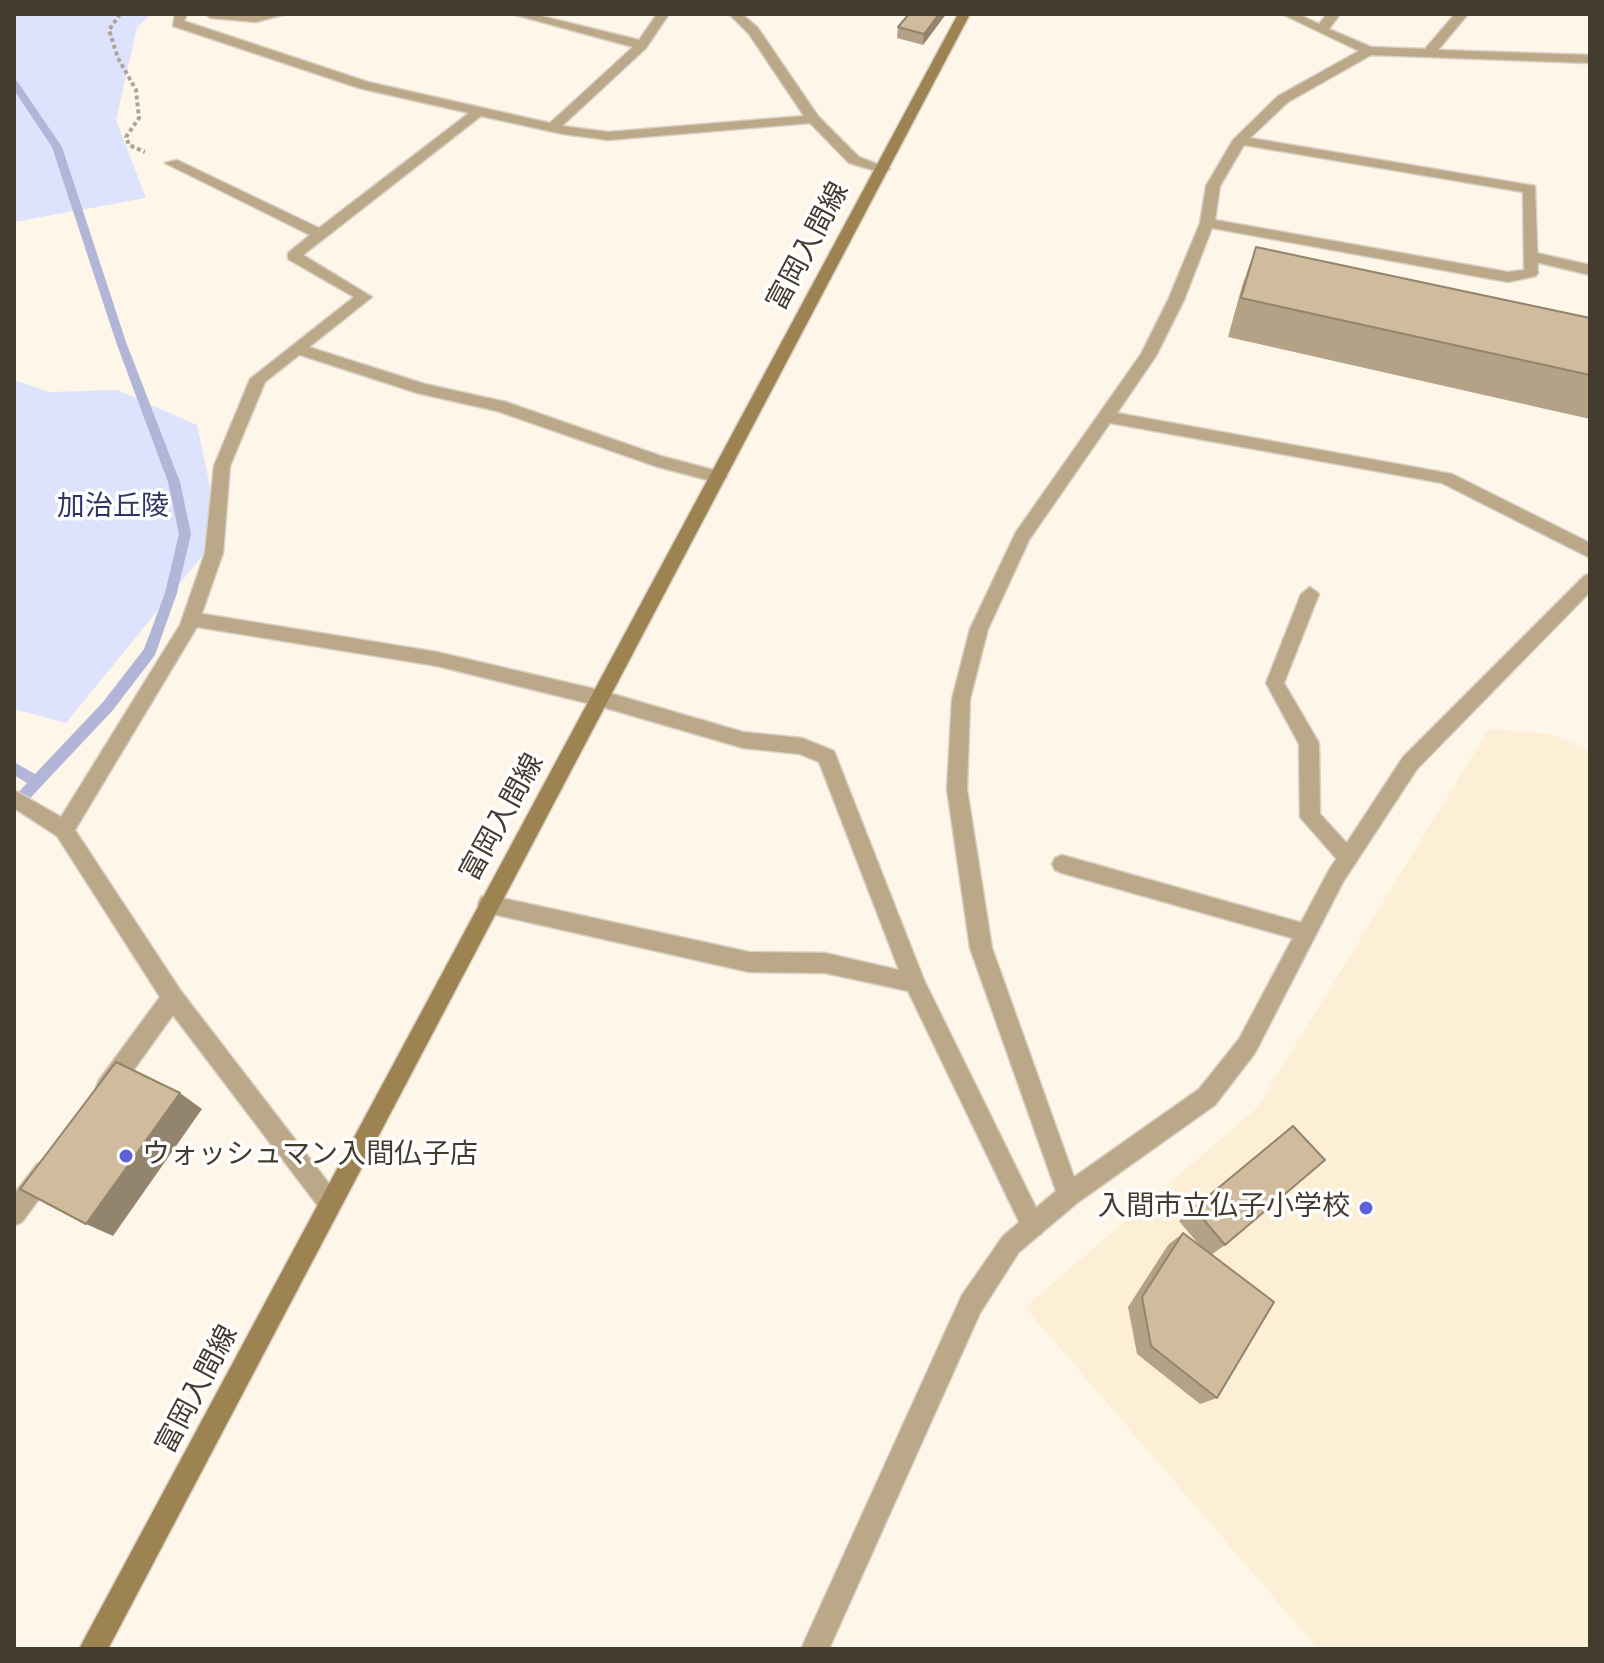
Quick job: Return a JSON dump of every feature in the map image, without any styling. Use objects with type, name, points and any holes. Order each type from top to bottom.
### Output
[{"type":"main road","name":"富岡入間線","points":[[93,1649],[964,14]]},
{"type":"street","points":[[181,14],[177,23],[349,80],[553,127],[608,136],[813,119]]},
{"type":"street","points":[[211,14],[256,18],[280,14]]},
{"type":"street","points":[[518,14],[642,45]]},
{"type":"street","points":[[553,127],[642,45],[663,14]]},
{"type":"street","points":[[735,14],[754,31],[813,119],[854,160],[883,169]]},
{"type":"street","points":[[1288,14],[1369,51],[1590,59]]},
{"type":"street","points":[[1321,30],[1334,14]]},
{"type":"street","points":[[1429,52],[1462,14]]},
{"type":"street","points":[[1069,1195],[981,948],[957,789],[961,699],[979,629],[1022,537],[1148,356],[1176,300],[1207,223],[1213,186],[1240,140],[1283,99],[1369,51]]},
{"type":"street","points":[[64,830],[191,619],[214,553],[222,466],[258,379],[364,297],[293,256],[479,111]]},
{"type":"street","points":[[1207,223],[1508,277],[1531,273],[1530,189],[1240,140]]},
{"type":"street","points":[[172,163],[321,235]]},
{"type":"street","points":[[1532,257],[1590,270]]},
{"type":"street","points":[[299,349],[423,389],[500,406],[658,461],[719,477]]},
{"type":"street","points":[[1106,417],[1446,478],[1590,551]]},
{"type":"street","points":[[815,1649],[971,1304],[1011,1244],[1069,1195],[1207,1097],[1247,1046],[1348,858],[1410,763],[1590,581]]},
{"type":"street","points":[[1310,594],[1275,683],[1309,743],[1310,817],[1348,858]]},
{"type":"street","points":[[191,619],[437,659],[599,698],[743,740],[802,746],[827,757],[915,983],[1033,1226]]},
{"type":"street","points":[[14,798],[64,830],[173,998],[329,1202]]},
{"type":"street","points":[[1062,864],[1306,933]]},
{"type":"street","points":[[488,904],[749,962],[825,963],[915,983]]},
{"type":"street","points":[[89,1112],[173,998]]},
{"type":"street","points":[[14,1214],[61,1150]]},
{"type":"path","points":[[120,14],[109,30],[118,58],[136,90],[139,118],[126,137],[129,145],[172,163]]},
{"type":"shaded area","name":"入間市立仏子小学校","points":[[1489,729],[1550,734],[1590,751],[1590,1649],[1318,1649],[1025,1307],[1257,1108]]},
{"type":"green space","points":[[14,14],[151,14],[137,27],[116,120],[146,198],[14,222]]},
{"type":"green space","name":"加治丘陵","points":[[14,380],[49,392],[117,390],[197,425],[220,534],[66,723],[14,709]]},
{"type":"building","points":[[909,14],[939,14],[924,34],[898,27]]},
{"type":"building","points":[[1256,247],[1590,318],[1590,375],[1241,298]]},
{"type":"building","points":[[116,1062],[180,1093],[86,1224],[20,1189]]},
{"type":"building","points":[[1293,1126],[1325,1160],[1225,1245],[1194,1208]]},
{"type":"building","points":[[1183,1233],[1274,1302],[1217,1398],[1151,1346],[1142,1297]]},
{"type":"waterway","points":[[14,83],[57,147],[121,342],[174,482],[185,534],[171,593],[150,651],[108,706],[14,806]]},
{"type":"waterway","points":[[14,768],[36,782]]},
{"type":"place","name":"ウォッシュマン入間仏子店","points":[[126,1156]]},
{"type":"place","name":"入間市立仏子小学校","points":[[1366,1208]]}]
